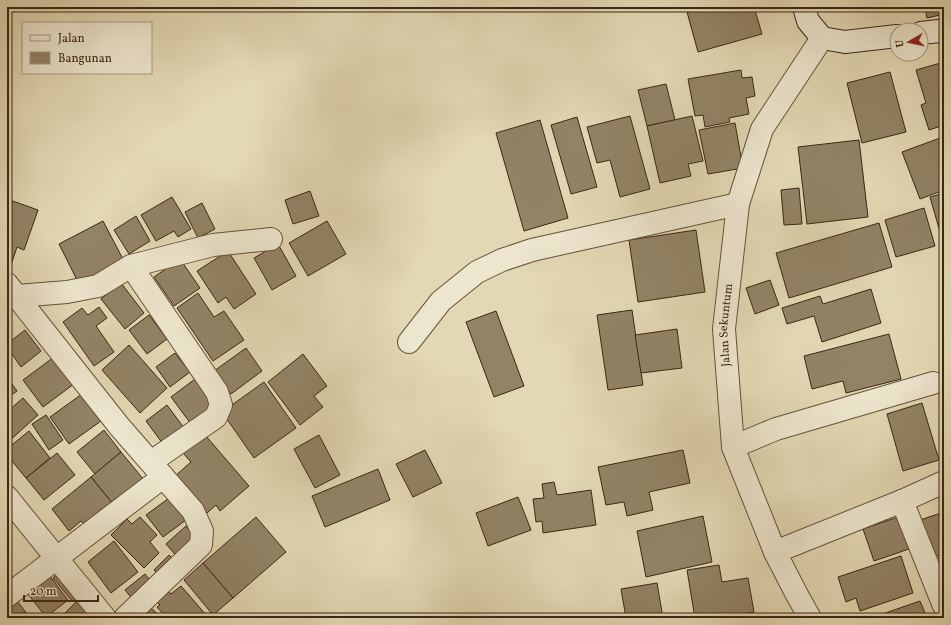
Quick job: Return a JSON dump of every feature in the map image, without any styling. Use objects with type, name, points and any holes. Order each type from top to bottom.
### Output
[{"type":"street","points":[[804,7],[808,20],[822,38],[845,42],[889,37]]},
{"type":"street","points":[[929,32],[944,32]]},
{"type":"street","name":"Jalan Sekuntum","points":[[810,618],[775,552],[733,447],[724,330],[738,204],[762,129],[822,38]]},
{"type":"street","points":[[409,342],[441,301],[477,272],[502,260],[532,250],[738,204]]},
{"type":"street","points":[[10,288],[67,292],[98,286],[131,266],[213,245],[271,239]]},
{"type":"street","points":[[7,596],[57,559],[157,470],[216,417],[221,405],[217,392],[131,266]]},
{"type":"street","points":[[10,288],[119,426],[193,511],[202,531],[202,545],[125,618]]},
{"type":"street","points":[[733,447],[776,430],[933,383]]},
{"type":"street","points":[[775,552],[902,501],[944,482]]},
{"type":"street","points":[[7,497],[104,618]]},
{"type":"street","points":[[902,501],[944,606]]},
{"type":"building","points":[[706,7],[754,7],[762,34],[698,52],[687,12]]},
{"type":"building","points":[[925,7],[944,7],[944,14],[927,18]]},
{"type":"building","points":[[944,62],[944,125],[929,130],[921,105],[926,103],[916,70]]},
{"type":"building","points":[[741,70],[742,78],[752,77],[755,96],[746,98],[749,114],[729,118],[730,122],[705,127],[703,115],[695,116],[688,79]]},
{"type":"building","points":[[890,72],[906,132],[862,143],[847,83]]},
{"type":"building","points":[[666,84],[675,120],[647,126],[638,90]]},
{"type":"building","points":[[630,116],[650,189],[620,197],[610,160],[597,163],[587,127]]},
{"type":"building","points":[[692,116],[703,161],[688,164],[691,176],[660,183],[647,126]]},
{"type":"building","points":[[577,117],[597,187],[571,194],[551,125]]},
{"type":"building","points":[[540,120],[568,218],[524,231],[496,133]]},
{"type":"building","points":[[735,123],[743,168],[708,174],[699,130]]},
{"type":"building","points":[[940,138],[944,148],[944,190],[920,199],[902,152]]},
{"type":"building","points":[[859,140],[868,217],[807,224],[798,147]]},
{"type":"building","points":[[799,188],[802,224],[784,225],[781,190]]},
{"type":"building","points":[[310,191],[319,216],[293,224],[285,200]]},
{"type":"building","points":[[944,193],[944,246],[930,197]]},
{"type":"building","points":[[172,197],[191,229],[178,237],[174,231],[156,241],[141,215]]},
{"type":"building","points":[[7,199],[38,210],[24,250],[17,247],[11,265],[7,263]]},
{"type":"building","points":[[202,203],[215,229],[198,238],[185,212]]},
{"type":"building","points":[[924,208],[935,246],[896,257],[885,220]]},
{"type":"building","points":[[136,216],[150,241],[129,254],[114,230]]},
{"type":"building","points":[[103,221],[124,261],[79,284],[59,244]]},
{"type":"building","points":[[327,221],[346,254],[308,276],[289,243]]},
{"type":"building","points":[[879,223],[892,267],[789,298],[776,253]]},
{"type":"building","points":[[696,230],[705,292],[638,302],[629,240]]},
{"type":"building","points":[[278,244],[296,276],[272,290],[254,258]]},
{"type":"building","points":[[228,251],[256,294],[234,309],[226,297],[218,303],[197,271]]},
{"type":"building","points":[[180,259],[200,288],[174,306],[154,277]]},
{"type":"building","points":[[770,280],[779,305],[755,314],[746,288]]},
{"type":"building","points":[[121,283],[144,313],[125,329],[101,299]]},
{"type":"building","points":[[871,289],[881,323],[822,342],[814,316],[787,324],[782,308],[820,296],[823,304]]},
{"type":"building","points":[[198,293],[214,317],[224,311],[244,340],[213,361],[177,308]]},
{"type":"building","points":[[99,307],[107,318],[96,326],[114,352],[94,366],[63,322],[82,308],[88,315]]},
{"type":"building","points":[[632,310],[643,385],[608,390],[597,315]]},
{"type":"building","points":[[496,311],[524,386],[494,397],[466,322]]},
{"type":"building","points":[[149,315],[167,339],[147,354],[129,330]]},
{"type":"building","points":[[677,329],[682,368],[641,373],[635,335]]},
{"type":"building","points":[[25,330],[41,351],[21,367],[7,347],[7,344]]},
{"type":"building","points":[[889,334],[901,379],[846,393],[843,381],[812,389],[804,356]]},
{"type":"building","points":[[129,345],[167,388],[140,413],[102,370]]},
{"type":"building","points":[[246,348],[262,371],[231,394],[214,371]]},
{"type":"building","points":[[175,353],[190,372],[170,387],[156,367]]},
{"type":"building","points":[[303,354],[327,386],[314,396],[323,407],[300,425],[268,382]]},
{"type":"building","points":[[54,357],[74,384],[43,407],[23,380]]},
{"type":"building","points":[[7,377],[17,391],[7,398]]},
{"type":"building","points":[[195,379],[215,406],[191,424],[171,397]]},
{"type":"building","points":[[264,382],[296,428],[254,458],[222,412]]},
{"type":"building","points":[[82,394],[101,421],[69,444],[50,417]]},
{"type":"building","points":[[23,398],[38,415],[8,442],[7,412]]},
{"type":"building","points":[[922,403],[939,460],[903,471],[887,414]]},
{"type":"building","points":[[167,405],[187,432],[166,448],[146,421]]},
{"type":"building","points":[[46,415],[63,440],[49,450],[32,424]]},
{"type":"building","points":[[104,430],[121,452],[95,474],[77,452]]},
{"type":"building","points":[[29,431],[50,458],[26,478],[7,455],[7,449]]},
{"type":"building","points":[[205,435],[249,486],[220,511],[216,505],[207,513],[175,476],[191,462],[183,453]]},
{"type":"building","points":[[319,435],[340,475],[315,488],[294,449]]},
{"type":"building","points":[[425,450],[442,483],[413,497],[396,464]]},
{"type":"building","points":[[683,450],[690,483],[649,492],[653,510],[627,516],[624,502],[606,505],[598,467]]},
{"type":"building","points":[[121,452],[144,480],[113,504],[91,477]]},
{"type":"building","points":[[57,453],[75,475],[44,500],[26,478]]},
{"type":"building","points":[[378,469],[390,500],[325,527],[312,496]]},
{"type":"building","points":[[91,477],[113,504],[86,526],[81,521],[69,531],[52,509]]},
{"type":"building","points":[[554,482],[557,495],[591,490],[596,525],[543,533],[542,521],[536,522],[533,499],[544,498],[542,484]]},
{"type":"building","points":[[518,497],[531,530],[488,546],[476,513]]},
{"type":"building","points":[[169,498],[186,520],[163,537],[146,515]]},
{"type":"building","points":[[944,512],[944,574],[938,555],[930,558],[917,521]]},
{"type":"building","points":[[703,516],[712,562],[646,577],[637,531]]},
{"type":"building","points":[[140,517],[157,535],[150,542],[159,553],[144,568],[111,535],[127,519],[132,524]]},
{"type":"building","points":[[256,517],[286,552],[233,598],[203,563]]},
{"type":"building","points":[[898,517],[909,549],[874,561],[863,529]]},
{"type":"building","points":[[186,526],[199,541],[179,559],[166,544]]},
{"type":"building","points":[[114,541],[138,572],[111,593],[88,562]]},
{"type":"building","points":[[169,555],[178,564],[163,579],[154,570]]},
{"type":"building","points":[[901,556],[913,593],[860,611],[856,598],[846,602],[838,577]]},
{"type":"building","points":[[203,563],[233,598],[213,615],[184,580]]},
{"type":"building","points":[[719,565],[722,582],[748,578],[754,612],[716,618],[695,618],[687,570]]},
{"type":"building","points":[[61,571],[81,595],[73,602],[53,578]]},
{"type":"building","points":[[145,574],[154,585],[134,601],[125,590]]},
{"type":"building","points":[[49,575],[68,600],[46,617],[27,593]]},
{"type":"building","points":[[657,583],[663,618],[626,618],[621,589]]},
{"type":"building","points":[[181,586],[208,617],[167,618],[157,607],[160,605],[154,599],[166,588],[171,594]]},
{"type":"building","points":[[79,599],[97,618],[60,618]]},
{"type":"building","points":[[920,601],[927,618],[871,618]]},
{"type":"building","points":[[18,602],[30,618],[7,618],[7,611]]},
{"type":"building","points":[[150,607],[162,618],[140,618]]}]
